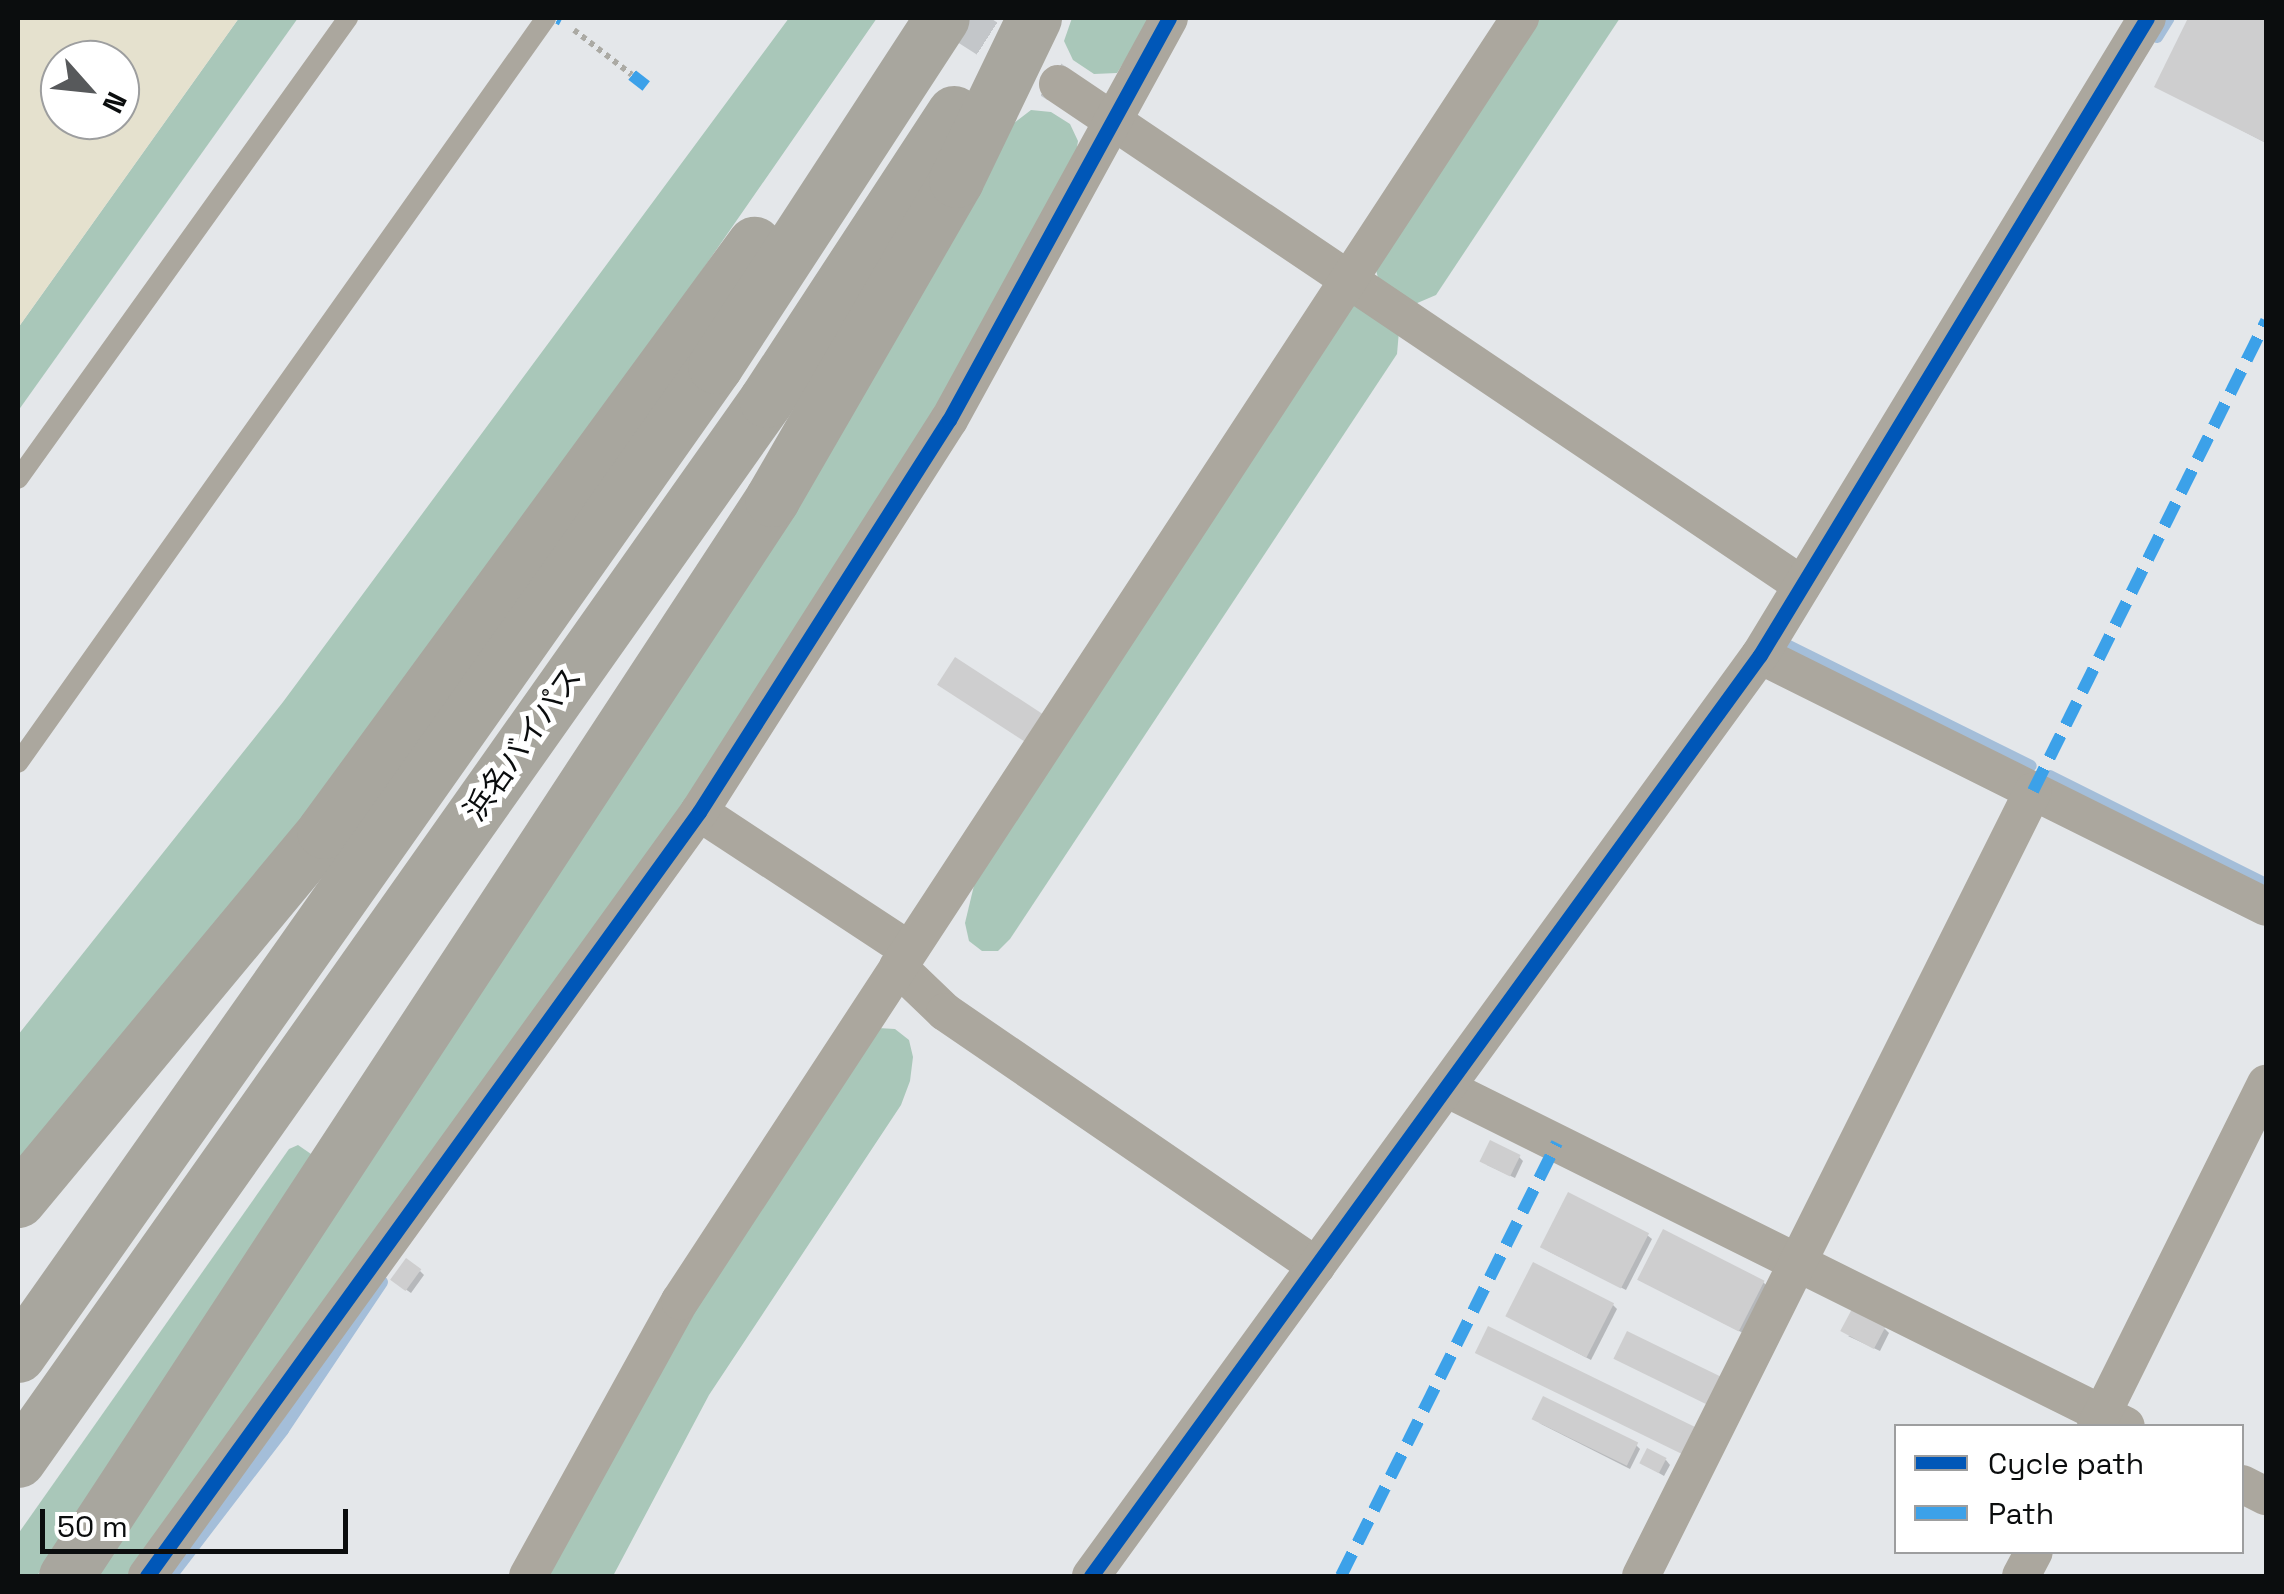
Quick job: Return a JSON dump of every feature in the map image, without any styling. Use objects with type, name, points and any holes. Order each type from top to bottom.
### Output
[{"type":"highway","points":[[18,1200],[376,763],[918,18]]},
{"type":"highway","name":"浜名バイパス","points":[[18,1355],[715,366],[942,18]]},
{"type":"highway","name":"浜名バイパス","points":[[18,1460],[766,400],[1014,18]]},
{"type":"highway","points":[[66,1576],[772,499],[956,180],[1034,18]]},
{"type":"street","points":[[147,1576],[699,812],[949,420],[1169,18]]},
{"type":"street","points":[[528,1576],[680,1300],[1520,18]]},
{"type":"street","points":[[1091,1576],[1760,654],[2148,18]]},
{"type":"street","points":[[1058,84],[1350,277],[1802,585]]},
{"type":"street","points":[[1760,654],[2266,907]]},
{"type":"street","points":[[1642,1576],[2033,790]]},
{"type":"street","points":[[699,812],[903,958],[945,1012],[1316,1266]]},
{"type":"street","points":[[1446,1088],[1798,1262],[2108,1422],[2266,1084]]},
{"type":"street","points":[[2021,1576],[2033,1554]]},
{"type":"lane","points":[[18,479],[348,18]]},
{"type":"lane","points":[[18,763],[554,19]]},
{"type":"path","points":[[554,19],[632,75]]},
{"type":"green space","points":[[239,18],[298,18],[18,411],[18,328]]},
{"type":"green space","points":[[789,18],[877,18],[660,331],[305,816],[18,1161],[18,1035],[283,702]]},
{"type":"green space","points":[[1072,18],[1152,18],[1117,73],[1094,74],[1073,60],[1064,41]]},
{"type":"green space","points":[[1534,18],[1620,18],[1436,295],[1415,304],[1378,278],[1375,266]]},
{"type":"green space","points":[[1031,110],[1051,112],[1070,124],[1078,141],[1075,160],[936,412],[686,803],[128,1576],[96,1576],[918,299],[1014,123]]},
{"type":"green space","points":[[1362,303],[1399,331],[1397,354],[1010,939],[998,951],[982,951],[969,941],[965,923],[976,877],[1350,305]]},
{"type":"green space","points":[[878,1028],[895,1029],[909,1040],[913,1057],[901,1105],[709,1395],[613,1576],[541,1576],[690,1307]]},
{"type":"green space","points":[[298,1145],[311,1154],[309,1163],[37,1576],[18,1576],[18,1534],[289,1149]]},
{"type":"sand","points":[[18,18],[239,18],[18,328]]},
{"type":"building","points":[[2188,18],[2266,18],[2266,143],[2154,87]]},
{"type":"building","points":[[955,657],[1042,714],[1024,741],[937,685]]},
{"type":"building","points":[[1490,1140],[1521,1155],[1510,1176],[1479,1162]]},
{"type":"building","points":[[1568,1192],[1649,1233],[1621,1289],[1540,1247]]},
{"type":"building","points":[[1663,1229],[1765,1281],[1739,1332],[1637,1280]]},
{"type":"building","points":[[406,1258],[421,1269],[406,1291],[390,1280]]},
{"type":"building","points":[[1533,1262],[1614,1303],[1586,1358],[1505,1316]]},
{"type":"building","points":[[1852,1309],[1886,1327],[1874,1349],[1840,1331]]},
{"type":"building","points":[[1488,1326],[1696,1427],[1682,1454],[1475,1353]]},
{"type":"building","points":[[1627,1331],[1720,1377],[1707,1404],[1613,1359]]},
{"type":"building","points":[[1543,1396],[1638,1442],[1627,1466],[1532,1419]]},
{"type":"building","points":[[1647,1448],[1667,1458],[1659,1473],[1639,1463]]},
{"type":"waterway","points":[[2157,37],[2169,18]]},
{"type":"waterway","points":[[1787,645],[2031,766]]},
{"type":"waterway","points":[[2050,776],[2266,884]]},
{"type":"waterway","points":[[171,1576],[283,1430],[382,1282]]},
{"type":"tunnel","points":[[955,18],[1058,84]]},
{"type":"marked path","points":[[558,18],[562,20]]},
{"type":"marked path","points":[[632,75],[646,86]]},
{"type":"marked path","points":[[2033,791],[2266,321]]},
{"type":"marked path","points":[[1341,1576],[1557,1143]]},
{"type":"cycle path","points":[[147,1576],[699,812],[949,420],[1169,18]]},
{"type":"cycle path","points":[[1091,1576],[1760,655],[2147,18]]}]
